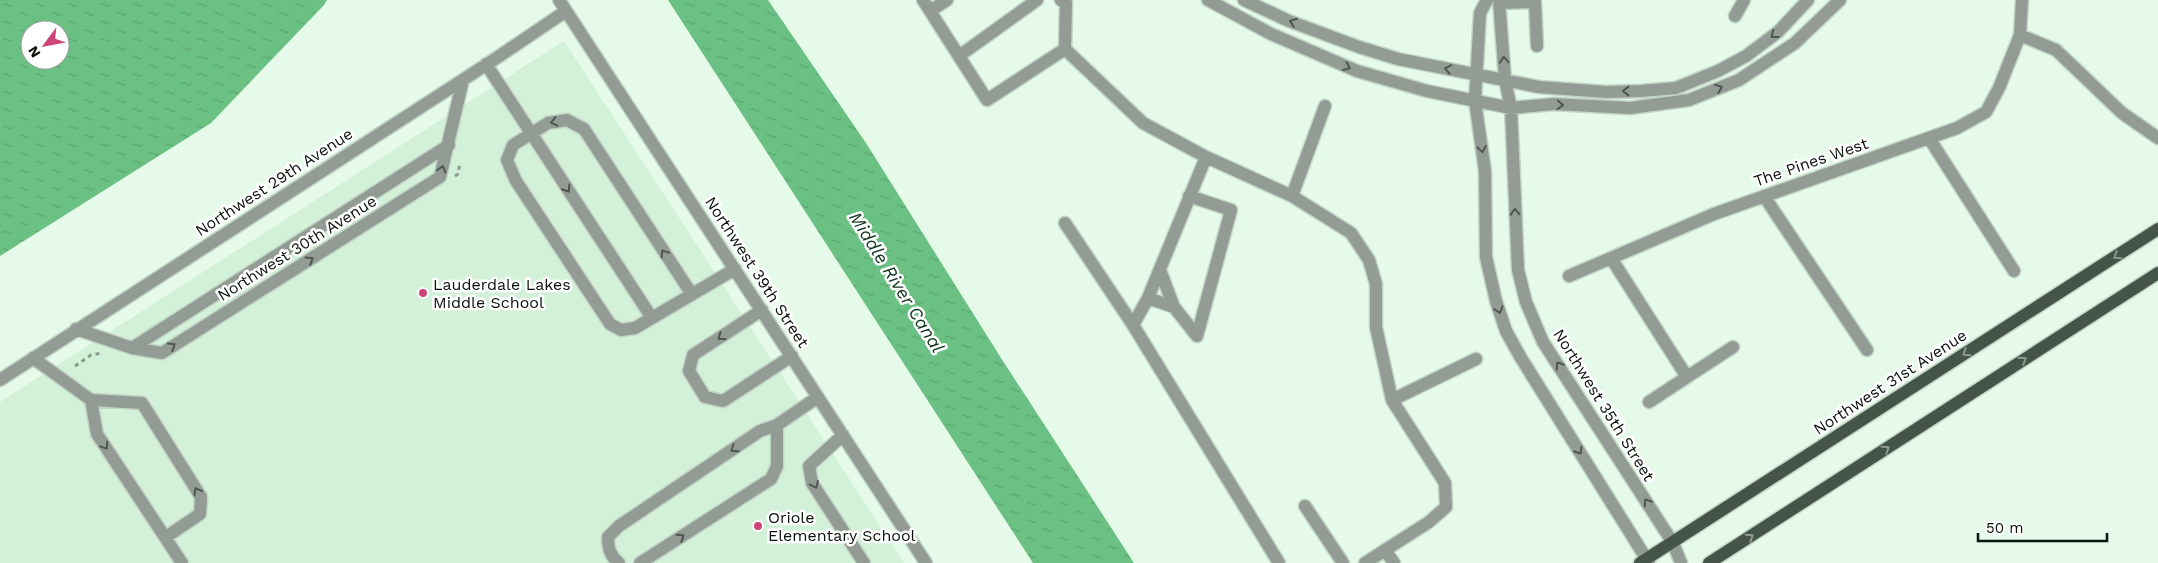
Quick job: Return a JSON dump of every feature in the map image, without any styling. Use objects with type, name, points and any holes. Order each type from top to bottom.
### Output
[{"type":"main road","name":"Northwest 31st Avenue","points":[[1646,561],[2158,229]]},
{"type":"main road","points":[[1709,563],[2158,273]]},
{"type":"street","points":[[923,0],[987,100],[1066,48]]},
{"type":"street","points":[[930,11],[947,0]]},
{"type":"street","points":[[959,56],[1037,0]]},
{"type":"street","points":[[1208,0],[1271,34],[1357,71],[1427,91],[1511,108],[1554,104],[1630,108],[1689,100],[1739,80],[1795,44],[1840,0]]},
{"type":"street","points":[[1244,0],[1289,21],[1359,47],[1398,59],[1539,87],[1606,92],[1676,88],[1718,71],[1746,56],[1778,32],[1808,0]]},
{"type":"street","points":[[1487,0],[1480,13],[1475,101],[1485,171],[1486,257],[1496,301],[1506,331],[1535,382],[1646,561]]},
{"type":"street","points":[[1735,16],[1744,0]]},
{"type":"street","name":"The Pines West","points":[[1570,276],[1714,214],[1957,128],[1986,112],[2000,88],[2020,35],[2022,0]]},
{"type":"street","points":[[1065,1],[1066,48],[1143,124],[1206,157],[1292,196],[1351,233],[1369,260],[1376,284],[1376,327],[1392,400],[1446,483],[1446,507],[1429,522],[1365,563]]},
{"type":"street","points":[[1499,2],[1534,1],[1537,46]]},
{"type":"street","name":"Northwest 35th Street","points":[[1499,2],[1505,80],[1511,108],[1518,270],[1526,302],[1543,342],[1673,543],[1681,563]]},
{"type":"street","name":"Northwest 29th Avenue","points":[[0,380],[462,80],[562,6]]},
{"type":"street","name":"Northwest 39th Street","points":[[562,6],[926,563]]},
{"type":"street","points":[[2020,35],[2056,50],[2122,113],[2158,138]]},
{"type":"street","points":[[486,64],[652,318]]},
{"type":"street","name":"Northwest 30th Avenue","points":[[76,329],[132,348],[162,353],[440,177],[449,145],[462,80]]},
{"type":"street","points":[[1292,196],[1326,106]]},
{"type":"street","points":[[691,294],[584,129],[567,120],[548,122],[513,145],[507,160],[516,181],[610,324],[621,330],[636,328],[735,268]]},
{"type":"street","points":[[1929,138],[2014,271]]},
{"type":"street","points":[[132,348],[449,145]]},
{"type":"street","points":[[1134,325],[1160,270],[1206,157]]},
{"type":"street","points":[[1160,270],[1174,307],[1197,336],[1231,210],[1189,196]]},
{"type":"street","points":[[1764,196],[1867,350]]},
{"type":"street","points":[[1066,223],[1134,325],[1279,563]]},
{"type":"street","points":[[1611,258],[1687,377]]},
{"type":"street","points":[[1148,298],[1174,307]]},
{"type":"street","points":[[762,310],[693,356],[689,371],[705,397],[723,401],[792,356]]},
{"type":"street","points":[[1649,402],[1733,347]]},
{"type":"street","points":[[33,358],[91,400],[142,403],[202,496],[200,514],[166,537]]},
{"type":"street","points":[[1392,400],[1476,359]]},
{"type":"street","points":[[619,563],[614,559],[608,547],[608,537],[619,526],[760,432],[777,425],[818,397]]},
{"type":"street","points":[[91,400],[97,434],[182,563]]},
{"type":"street","points":[[640,563],[771,479],[777,466],[777,425]]},
{"type":"street","points":[[843,435],[809,466],[812,483],[864,563]]},
{"type":"street","points":[[1305,506],[1343,563]]},
{"type":"street","points":[[1385,550],[1394,563]]},
{"type":"shaded area","points":[[564,41],[904,563],[0,563],[0,402]]},
{"type":"water","points":[[0,0],[327,0],[211,123],[0,256]]},
{"type":"water","name":"Middle River Canal","points":[[668,0],[768,0],[866,143],[1001,358],[1134,563],[1033,563]]},
{"type":"place","name":"Lauderdale Lakes Middle School","points":[[423,293]]},
{"type":"place","name":"Oriole Elementary School","points":[[758,526]]}]
